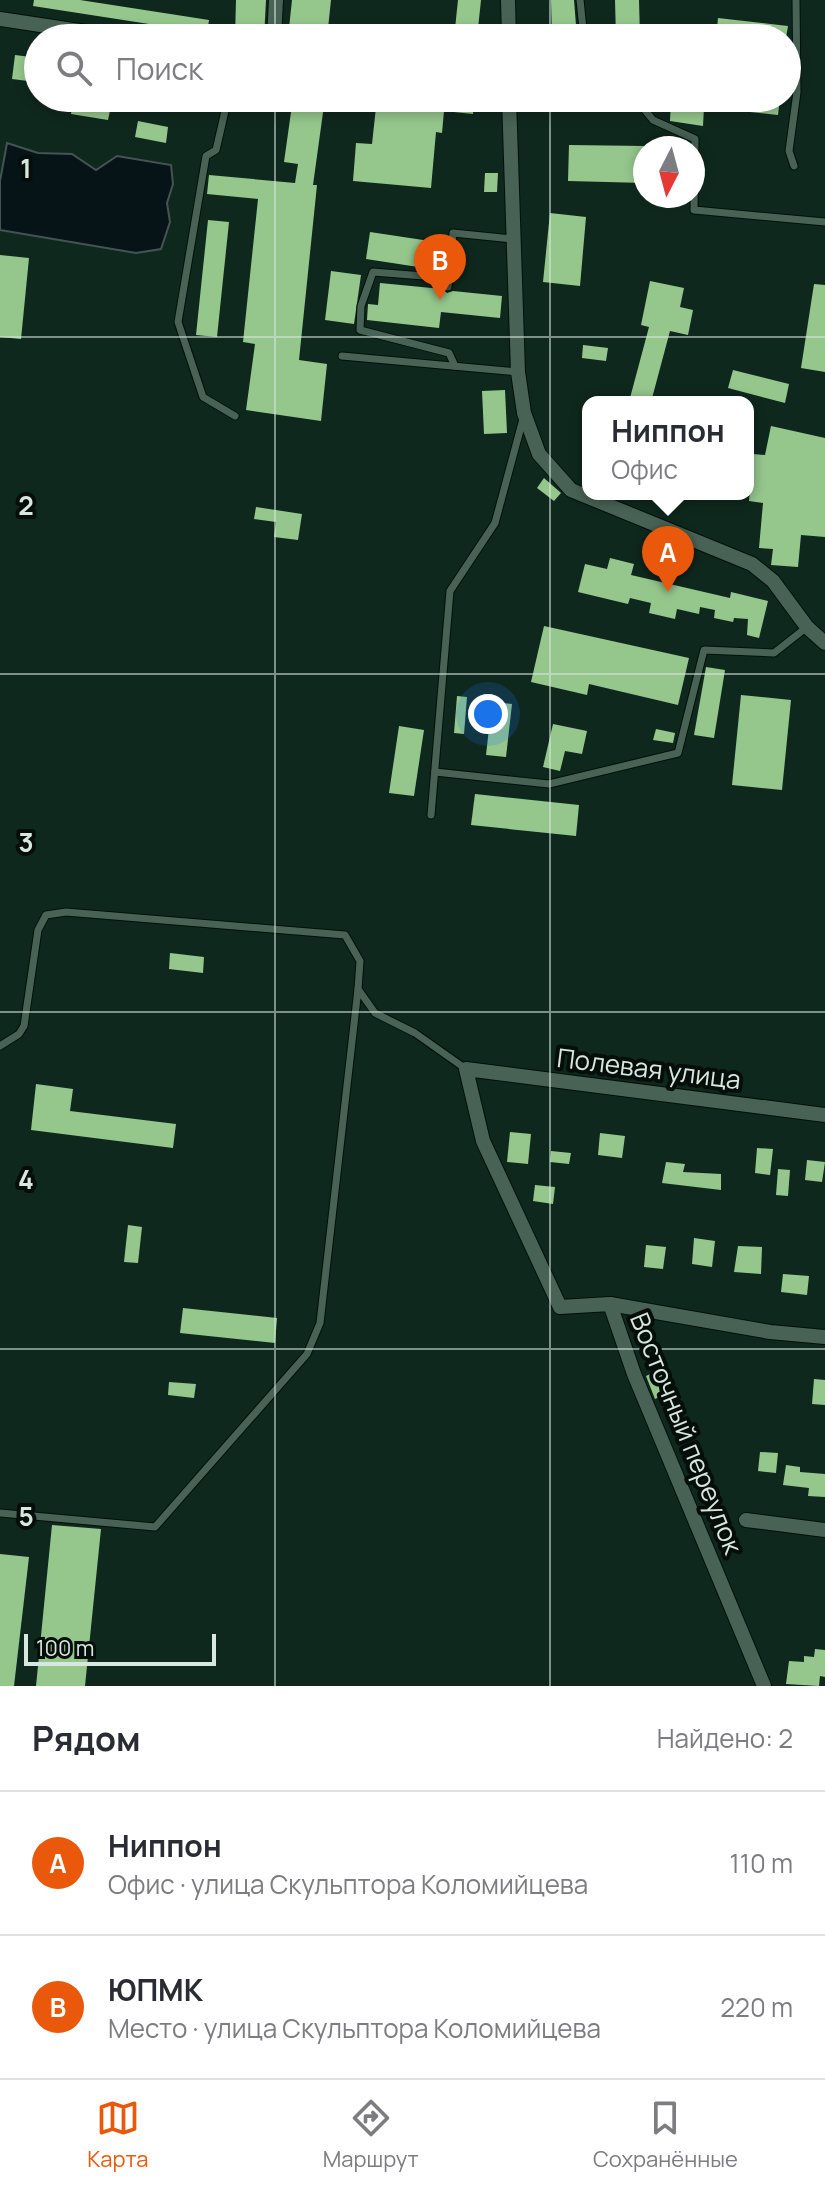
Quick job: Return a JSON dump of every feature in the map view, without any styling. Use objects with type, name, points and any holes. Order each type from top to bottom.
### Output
[{"type":"street","points":[[275,24],[276,0]]},
{"type":"street","points":[[508,0],[509,24]]},
{"type":"street","points":[[0,19],[33,24]]},
{"type":"street","points":[[509,112],[518,372],[524,413],[539,454],[571,490],[582,494]]},
{"type":"street","points":[[595,500],[752,564],[773,581],[807,627],[825,643]]},
{"type":"street","name":"Полевая улица","points":[[466,1069],[825,1115]]},
{"type":"street","name":"Восточный переулок","points":[[466,1069],[483,1141],[560,1307],[610,1304],[634,1374],[764,1686]]},
{"type":"street","points":[[610,1304],[770,1332],[825,1337]]},
{"type":"street","points":[[746,1520],[825,1530]]},
{"type":"lane","points":[[580,0],[583,24]]},
{"type":"lane","points":[[796,0],[796,24]]},
{"type":"lane","points":[[225,112],[216,150],[206,156],[178,322],[203,397],[235,416]]},
{"type":"lane","points":[[646,112],[653,120],[695,139],[694,210],[825,222]]},
{"type":"lane","points":[[794,112],[789,151],[794,166]]},
{"type":"lane","points":[[448,287],[453,233],[512,239]]},
{"type":"lane","points":[[449,278],[373,272],[361,306],[360,330],[449,353],[455,366]]},
{"type":"lane","points":[[342,356],[518,372]]},
{"type":"lane","points":[[431,815],[450,591],[495,523],[524,413]]},
{"type":"lane","points":[[435,772],[549,784],[678,753],[704,650],[774,653],[807,627]]},
{"type":"lane","points":[[0,1046],[19,1034],[24,1026],[38,930],[46,915],[66,912],[166,918],[345,935],[360,961],[320,1323],[307,1354],[155,1527],[0,1513]]},
{"type":"lane","points":[[358,989],[375,1013],[415,1033],[466,1069]]},
{"type":"shaded area","points":[[7,143],[38,153],[72,154],[96,170],[117,156],[171,165],[173,184],[167,203],[170,222],[161,249],[136,253],[0,230],[0,181]]},
{"type":"building","points":[[34,0],[80,0],[209,20],[208,24],[149,24],[33,6]]},
{"type":"building","points":[[236,0],[266,0],[265,24],[235,24]]},
{"type":"building","points":[[292,0],[331,0],[328,24],[289,24]]},
{"type":"building","points":[[458,0],[481,0],[478,24],[455,24]]},
{"type":"building","points":[[551,0],[574,0],[576,24],[552,24]]},
{"type":"building","points":[[615,0],[639,0],[640,24],[616,24]]},
{"type":"building","points":[[718,18],[770,24],[717,24]]},
{"type":"building","points":[[15,55],[24,56],[24,80],[12,79]]},
{"type":"building","points":[[71,112],[110,112],[108,120]]},
{"type":"building","points":[[291,112],[323,112],[313,185],[317,185],[299,360],[327,364],[321,421],[246,410],[255,344],[243,342],[258,199],[207,194],[209,175],[295,183],[298,164],[284,162]]},
{"type":"building","points":[[375,112],[444,112],[442,133],[436,132],[431,188],[353,181],[356,143],[372,144]]},
{"type":"building","points":[[670,112],[704,112],[703,126],[670,121]]},
{"type":"building","points":[[750,112],[778,112],[778,115]]},
{"type":"building","points":[[138,121],[168,127],[166,143],[135,137]]},
{"type":"building","points":[[569,145],[633,146],[633,183],[568,181]]},
{"type":"building","points":[[485,173],[498,173],[497,192],[484,192]]},
{"type":"building","points":[[550,213],[586,217],[580,286],[543,282]]},
{"type":"building","points":[[208,220],[229,222],[217,337],[196,335]]},
{"type":"building","points":[[370,232],[443,243],[438,270],[366,259]]},
{"type":"building","points":[[0,255],[29,258],[21,339],[0,337]]},
{"type":"building","points":[[331,271],[361,275],[354,324],[325,320]]},
{"type":"building","points":[[650,281],[684,288],[680,307],[693,310],[688,335],[670,331],[653,396],[631,396],[649,327],[641,325]]},
{"type":"building","points":[[380,283],[442,289],[447,293],[502,296],[500,318],[441,312],[439,328],[367,320],[368,304],[378,305]]},
{"type":"building","points":[[814,284],[825,285],[825,372],[801,368]]},
{"type":"building","points":[[583,345],[608,348],[606,361],[582,358]]},
{"type":"building","points":[[733,370],[789,384],[785,403],[728,388]]},
{"type":"building","points":[[505,390],[507,433],[484,434],[482,391]]},
{"type":"building","points":[[771,426],[825,438],[825,537],[801,535],[798,567],[771,565],[773,549],[759,548],[763,503],[749,501],[754,500],[754,454],[765,455]]},
{"type":"building","points":[[544,478],[561,493],[554,501],[537,488]]},
{"type":"building","points":[[256,507],[302,514],[298,540],[274,537],[276,522],[254,519]]},
{"type":"building","points":[[610,558],[634,564],[631,575],[730,598],[731,592],[768,601],[759,638],[747,635],[748,619],[734,618],[733,622],[714,618],[715,610],[700,607],[699,614],[677,609],[675,619],[649,613],[651,603],[630,598],[628,604],[578,592],[585,564],[607,569]]},
{"type":"building","points":[[544,626],[689,658],[678,705],[589,684],[587,695],[531,682]]},
{"type":"building","points":[[706,667],[725,670],[714,738],[694,735]]},
{"type":"building","points":[[741,695],[791,700],[782,790],[732,785]]},
{"type":"building","points":[[457,696],[467,697],[464,734],[454,733]]},
{"type":"building","points":[[492,702],[512,704],[506,757],[486,755]]},
{"type":"building","points":[[553,724],[587,731],[582,754],[565,751],[560,771],[543,767]]},
{"type":"building","points":[[399,726],[424,730],[414,796],[389,793]]},
{"type":"building","points":[[656,729],[675,733],[673,743],[653,740]]},
{"type":"building","points":[[475,794],[579,805],[576,836],[471,825]]},
{"type":"building","points":[[170,953],[204,957],[203,973],[169,969]]},
{"type":"building","points":[[36,1084],[73,1089],[70,1111],[176,1124],[173,1148],[31,1130]]},
{"type":"building","points":[[510,1132],[531,1134],[528,1164],[507,1162]]},
{"type":"building","points":[[600,1133],[625,1136],[622,1158],[598,1155]]},
{"type":"building","points":[[757,1148],[773,1149],[770,1175],[755,1173]]},
{"type":"building","points":[[551,1151],[571,1153],[569,1164],[550,1162]]},
{"type":"building","points":[[807,1160],[825,1162],[822,1182],[805,1180]]},
{"type":"building","points":[[666,1162],[685,1164],[683,1172],[721,1174],[721,1190],[662,1183]]},
{"type":"building","points":[[778,1169],[790,1170],[788,1196],[776,1195]]},
{"type":"building","points":[[535,1185],[555,1187],[553,1204],[533,1201]]},
{"type":"building","points":[[128,1225],[142,1227],[138,1263],[124,1262]]},
{"type":"building","points":[[694,1238],[715,1241],[712,1267],[692,1264]]},
{"type":"building","points":[[646,1245],[666,1247],[663,1269],[644,1267]]},
{"type":"building","points":[[738,1246],[762,1247],[761,1274],[734,1272]]},
{"type":"building","points":[[783,1274],[809,1276],[807,1295],[781,1292]]},
{"type":"building","points":[[183,1308],[277,1318],[275,1343],[180,1333]]},
{"type":"building","points":[[661,1369],[671,1391],[655,1399],[646,1376]]},
{"type":"building","points":[[814,1379],[825,1380],[825,1405],[812,1404]]},
{"type":"building","points":[[169,1382],[196,1384],[194,1398],[168,1395]]},
{"type":"building","points":[[760,1452],[778,1453],[776,1473],[758,1471]]},
{"type":"building","points":[[786,1465],[800,1467],[800,1472],[825,1474],[825,1497],[808,1496],[809,1488],[783,1485]]},
{"type":"building","points":[[52,1525],[101,1529],[85,1686],[36,1686]]},
{"type":"building","points":[[0,1554],[29,1557],[14,1686],[0,1686]]},
{"type":"building","points":[[815,1649],[825,1650],[825,1677],[820,1676],[819,1686],[786,1684],[789,1661],[804,1662],[804,1656],[814,1657]]},
{"type":"place","name":"ЮПМК","points":[[440,300]]},
{"type":"place","name":"Ниппон","points":[[668,592]]}]
